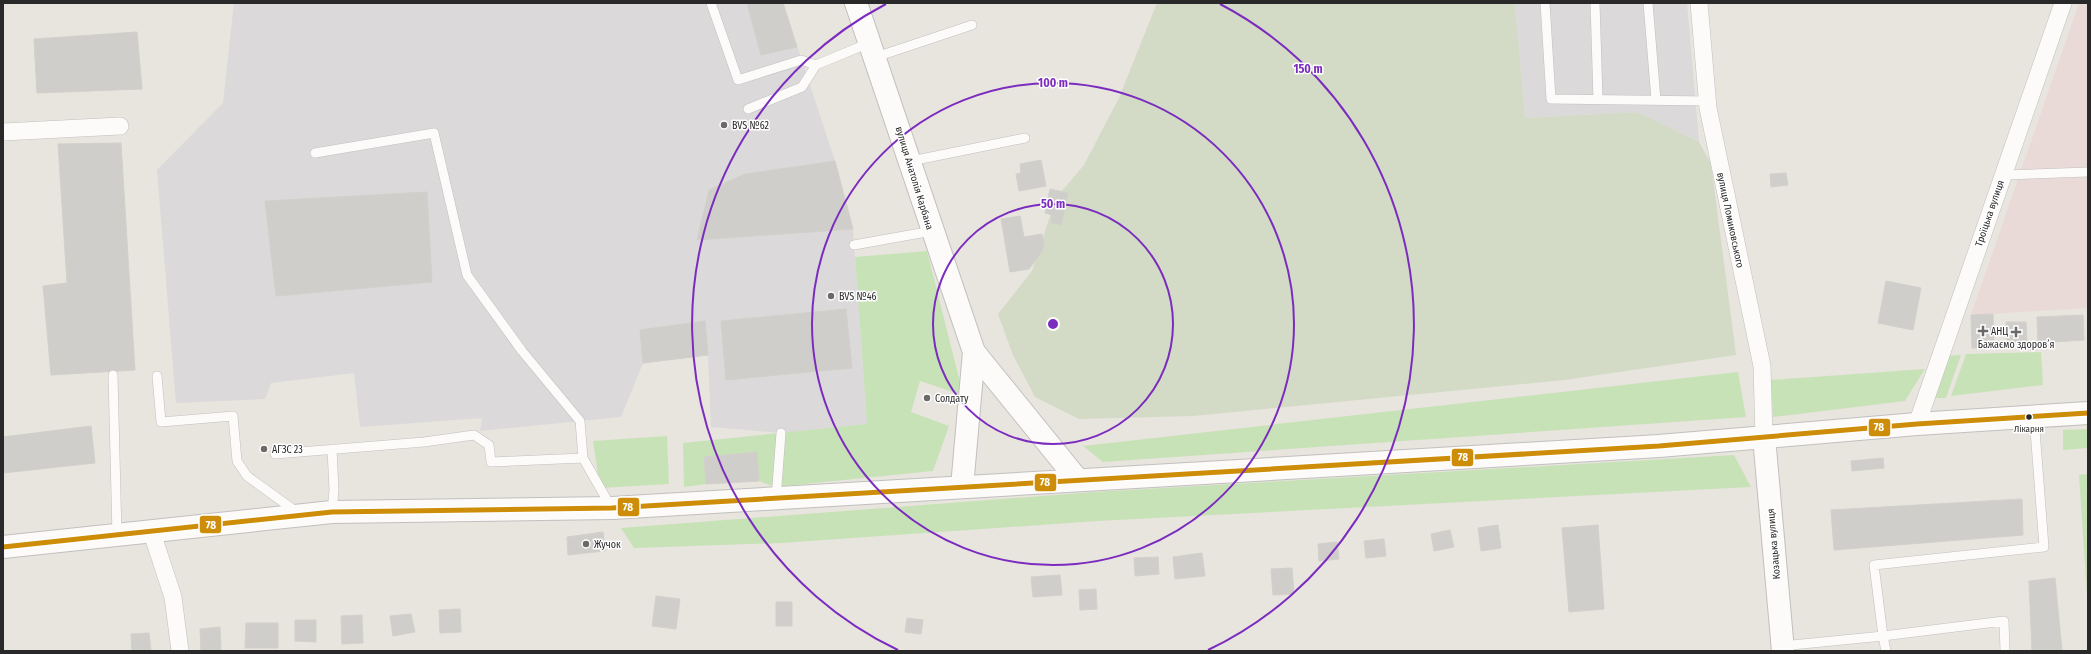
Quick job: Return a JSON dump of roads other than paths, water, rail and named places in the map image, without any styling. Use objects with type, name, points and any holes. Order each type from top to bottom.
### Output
[{"type":"street","name":"вулиця Анатолія Карбана","points":[[856,3],[911,161],[932,231],[974,352]]},
{"type":"street","name":"вулиця Ломиковського","points":[[1699,3],[1708,101],[1762,366],[1764,437]]},
{"type":"street","name":"Троїцька вулиця","points":[[1917,424],[2062,3]]},
{"type":"street","points":[[3,132],[120,126]]},
{"type":"street","points":[[974,352],[1077,479]]},
{"type":"street","points":[[962,488],[974,352]]},
{"type":"street","points":[[3,547],[117,534],[152,533],[332,512],[612,508],[962,488],[1077,479],[1643,447],[1917,424],[2088,413]]},
{"type":"street","name":"Козацька вулиця","points":[[1764,437],[1783,649]]},
{"type":"street","points":[[152,533],[173,597],[180,651]]},
{"type":"lane","points":[[712,3],[738,80],[801,60],[816,65],[972,25]]},
{"type":"lane","points":[[1545,3],[1551,99],[1708,101]]},
{"type":"lane","points":[[1594,3],[1598,99]]},
{"type":"lane","points":[[1648,3],[1656,100]]},
{"type":"lane","points":[[748,109],[802,87],[816,65]]},
{"type":"lane","points":[[315,153],[434,133],[467,275],[522,351],[580,421],[583,458],[612,508]]},
{"type":"lane","points":[[911,161],[1025,138]]},
{"type":"lane","points":[[2003,175],[2088,172]]},
{"type":"lane","points":[[854,245],[932,231]]},
{"type":"lane","points":[[113,375],[117,534]]},
{"type":"lane","points":[[157,376],[161,422],[233,416],[237,461],[240,466],[247,476],[301,515]]},
{"type":"lane","points":[[1886,651],[1874,564],[2044,547],[2034,417]]},
{"type":"lane","points":[[776,498],[781,433]]},
{"type":"lane","points":[[275,454],[424,442],[474,435],[489,445],[491,462],[583,458]]},
{"type":"lane","points":[[332,449],[334,490],[332,512]]},
{"type":"lane","points":[[1783,649],[2004,621],[2005,651]]},
{"type":"place","name":"BVS №62","points":[[724,125]]},
{"type":"place","name":"BVS №46","points":[[831,296]]},
{"type":"place","name":"АНЦ","points":[[1983,331]]},
{"type":"place","name":"Бажаємо здоровʼя","points":[[2016,332]]},
{"type":"place","name":"Солдату","points":[[927,398]]},
{"type":"place","name":"Лікарня","points":[[2029,417]]},
{"type":"place","name":"АГЗС 23","points":[[264,449]]},
{"type":"place","name":"Жучок","points":[[586,544]]}]
